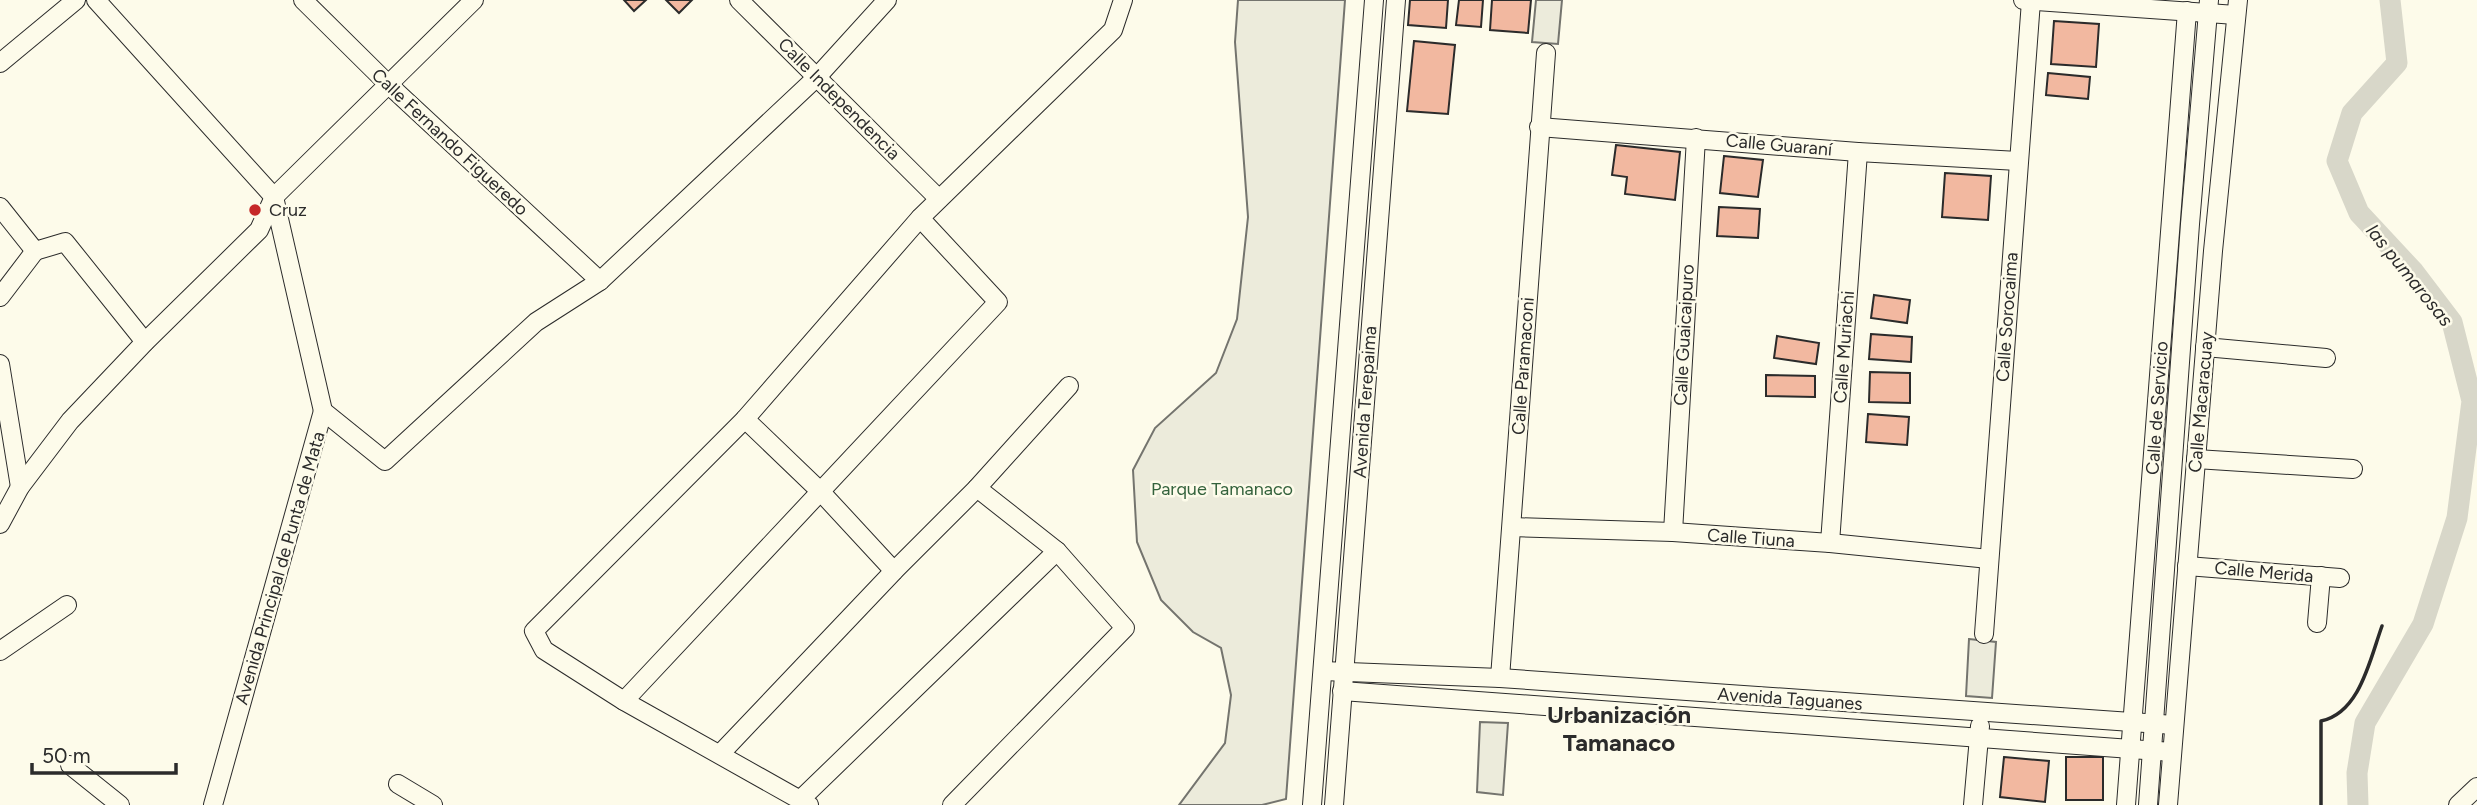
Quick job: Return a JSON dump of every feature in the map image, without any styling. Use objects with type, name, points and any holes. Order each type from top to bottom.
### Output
[{"type":"street","points":[[0,63],[76,0]]},
{"type":"street","points":[[96,0],[274,197],[324,411],[385,461],[536,323],[600,281],[817,77],[887,0]]},
{"type":"street","name":"Calle Fernando Figueredo","points":[[303,0],[389,86],[600,281]]},
{"type":"street","points":[[0,524],[20,487],[70,421],[145,342],[259,230],[274,197],[474,0]]},
{"type":"street","name":"Calle Independencia","points":[[739,0],[939,199]]},
{"type":"street","points":[[1057,551],[804,803],[624,701],[544,650],[534,631],[745,419],[920,218],[1113,30],[1123,0]]},
{"type":"street","name":"Avenida Terepaima","points":[[1312,805],[1374,0]]},
{"type":"street","name":"Avenida Terepaima","points":[[1334,805],[1396,0]]},
{"type":"street","points":[[2023,0],[2188,11],[2208,6],[2237,7]]},
{"type":"street","name":"Calle Sorocaima","points":[[1984,634],[2031,1]]},
{"type":"street","name":"Calle Macaracuay","points":[[2148,805],[2208,6]]},
{"type":"street","name":"Calle Macaracuay","points":[[2168,805],[2205,347],[2237,7]]},
{"type":"street","name":"Calle de Servicio","points":[[2126,805],[2188,11]]},
{"type":"street","name":"Calle Paramaconi","points":[[1500,678],[1546,53]]},
{"type":"street","name":"Calle Guaraní","points":[[1539,127],[1858,152],[2018,161]]},
{"type":"street","name":"Calle Guaicaipuro","points":[[1672,533],[1696,138]]},
{"type":"street","name":"Calle Muriachi","points":[[1830,543],[1858,152]]},
{"type":"street","points":[[0,207],[35,251]]},
{"type":"street","points":[[624,701],[998,302],[920,218]]},
{"type":"street","points":[[0,297],[35,251],[65,242],[145,342]]},
{"type":"street","points":[[2205,347],[2326,358]]},
{"type":"street","points":[[0,364],[20,487]]},
{"type":"street","points":[[720,753],[977,488],[1069,386]]},
{"type":"street","name":"Avenida Principal de Punta de Mata","points":[[214,805],[324,411]]},
{"type":"street","points":[[745,419],[820,491],[894,571]]},
{"type":"street","points":[[2196,459],[2353,469]]},
{"type":"street","points":[[952,805],[1125,628],[1057,551],[977,488]]},
{"type":"street","name":"Calle Tiuna","points":[[1512,527],[1830,543],[1989,559]]},
{"type":"street","name":"Calle Merida","points":[[2187,566],[2340,578]]},
{"type":"street","points":[[2317,623],[2321,576]]},
{"type":"street","points":[[0,651],[67,605]]},
{"type":"street","name":"Avenida Taguanes","points":[[1323,671],[1500,678],[2174,725]]},
{"type":"street","name":"Avenida Taguanes","points":[[1342,691],[2172,752]]},
{"type":"street","points":[[1973,805],[1981,712]]},
{"type":"street","points":[[69,765],[120,805]]},
{"type":"street","points":[[398,785],[433,805]]},
{"type":"street","points":[[2458,805],[2477,787]]},
{"type":"green space","name":"Parque Tamanaco","points":[[1238,0],[1345,0],[1286,799],[1262,805],[1179,805],[1225,743],[1231,695],[1221,648],[1193,632],[1161,600],[1137,542],[1133,470],[1155,428],[1216,373],[1237,319],[1248,217],[1235,42]]},
{"type":"green space","points":[[1536,0],[1562,0],[1558,44],[1532,42]]},
{"type":"green space","points":[[1969,639],[1996,642],[1992,698],[1966,696]]},
{"type":"green space","points":[[1480,722],[1508,723],[1503,795],[1477,792]]},
{"type":"building","points":[[624,0],[646,0],[634,11]]},
{"type":"building","points":[[666,0],[692,0],[679,13]]},
{"type":"building","points":[[1410,0],[1448,0],[1446,28],[1408,25]]},
{"type":"building","points":[[1459,0],[1483,0],[1481,27],[1456,25]]},
{"type":"building","points":[[1492,0],[1531,0],[1528,33],[1490,30]]},
{"type":"building","points":[[2054,21],[2099,24],[2096,67],[2051,64]]},
{"type":"building","points":[[1414,41],[1455,45],[1448,114],[1407,111]]},
{"type":"building","points":[[2048,73],[2090,77],[2088,99],[2046,95]]},
{"type":"building","points":[[1616,145],[1680,152],[1675,200],[1625,194],[1627,177],[1612,175]]},
{"type":"building","points":[[1724,156],[1763,160],[1758,197],[1720,193]]},
{"type":"building","points":[[1945,173],[1991,176],[1988,220],[1942,217]]},
{"type":"building","points":[[1719,207],[1760,209],[1758,238],[1717,236]]},
{"type":"building","points":[[1874,295],[1910,300],[1907,323],[1871,318]]},
{"type":"building","points":[[1871,334],[1912,337],[1911,362],[1869,359]]},
{"type":"building","points":[[1777,336],[1819,343],[1816,364],[1774,358]]},
{"type":"building","points":[[1870,372],[1910,373],[1910,403],[1869,402]]},
{"type":"building","points":[[1766,375],[1815,376],[1815,397],[1766,396]]},
{"type":"building","points":[[1868,414],[1909,417],[1907,445],[1866,442]]},
{"type":"building","points":[[2004,757],[2049,761],[2045,802],[2000,797]]},
{"type":"building","points":[[2066,757],[2103,757],[2103,800],[2066,800]]},
{"type":"waterway","name":"las pumarosas","points":[[2358,805],[2357,773],[2365,723],[2423,624],[2457,518],[2472,401],[2452,322],[2414,272],[2359,213],[2337,161],[2352,113],[2397,63],[2390,0]]},
{"type":"wall","points":[[2321,805],[2321,721],[2334,716],[2354,696],[2362,683],[2382,626]]},
{"type":"place","name":"Cruz","points":[[255,210]]},
{"type":"district","name":"Urbanización Tamanaco","points":[[1619,729]]}]
